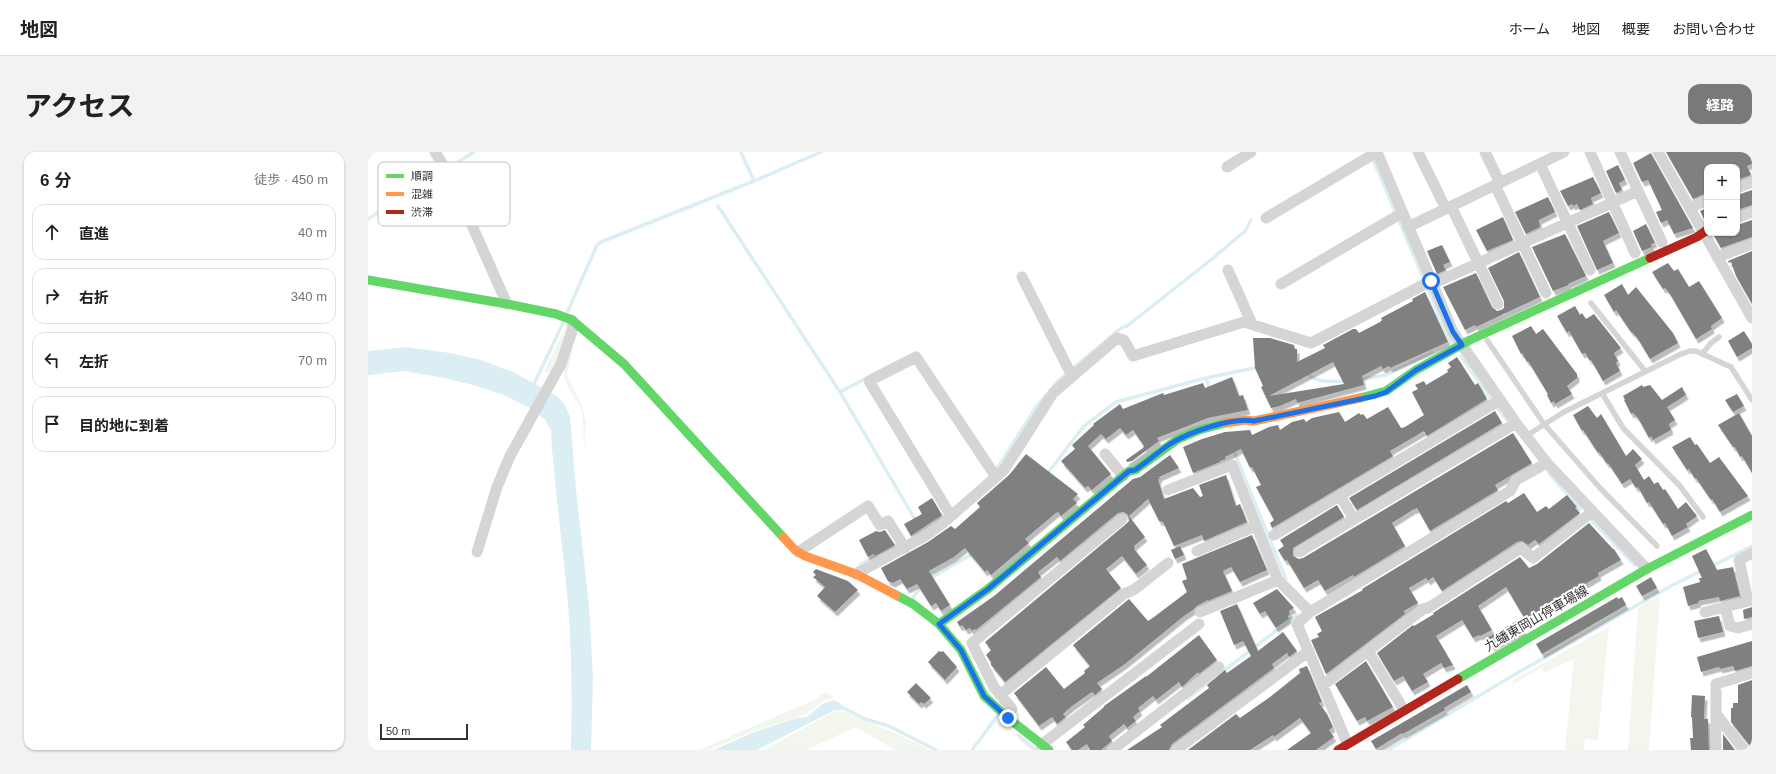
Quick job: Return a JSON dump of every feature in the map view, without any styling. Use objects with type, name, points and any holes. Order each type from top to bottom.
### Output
[{"type":"street","points":[[435,152],[442,162]]},
{"type":"street","points":[[1227,167],[1251,152]]},
{"type":"street","points":[[1266,218],[1377,152],[1399,215],[1408,227],[1428,284],[1460,341],[1516,423],[1546,463],[1647,569]]},
{"type":"street","points":[[1418,152],[1479,263],[1498,304]]},
{"type":"street","points":[[1485,152],[1523,243],[1546,293]]},
{"type":"street","points":[[1408,227],[1540,164],[1551,155],[1564,152]]},
{"type":"street","points":[[1590,152],[1635,253]]},
{"type":"street","points":[[1620,152],[1662,242]]},
{"type":"street","points":[[1658,152],[1704,229]]},
{"type":"street","points":[[1540,164],[1590,270]]},
{"type":"street","points":[[1740,187],[1752,182]]},
{"type":"street","points":[[856,574],[925,536],[951,516],[1004,470],[1043,406],[1070,372],[1117,338],[1124,340],[1133,356],[1244,322],[1311,343],[1428,284],[1479,263],[1638,191]]},
{"type":"street","points":[[1696,205],[1704,201]]},
{"type":"street","points":[[1740,217],[1752,212]]},
{"type":"street","points":[[1281,284],[1399,215]]},
{"type":"street","points":[[472,226],[506,304]]},
{"type":"street","points":[[942,621],[988,589],[1129,471],[1135,470],[1170,444],[1223,424],[1244,419],[1254,421],[1375,396],[1386,392],[1460,341],[1704,233]]},
{"type":"street","points":[[1708,236],[1717,257],[1752,318]]},
{"type":"street","points":[[1717,257],[1752,243]]},
{"type":"street","points":[[1228,270],[1252,324]]},
{"type":"street","points":[[1022,277],[1070,372]]},
{"type":"street","points":[[368,280],[506,304],[568,318],[624,364],[798,552],[856,574],[942,621],[966,647],[994,687],[1012,709],[1008,718]]},
{"type":"street","points":[[477,552],[497,487],[510,456],[550,385],[560,364],[573,328],[568,318]]},
{"type":"street","points":[[951,516],[869,381],[916,356],[996,476]]},
{"type":"street","points":[[1274,535],[1500,400]]},
{"type":"street","points":[[1299,552],[1516,423]]},
{"type":"street","points":[[1105,454],[1123,476]]},
{"type":"street","points":[[1347,743],[1326,683],[1297,624],[1310,612],[1510,491],[1516,480],[1546,463]]},
{"type":"street","points":[[1168,490],[1232,465],[1278,580],[1310,612]]},
{"type":"street","points":[[1340,496],[1354,519]]},
{"type":"street","points":[[798,552],[868,506],[880,525],[888,521],[905,548]]},
{"type":"street","points":[[1326,683],[1423,609],[1428,608],[1521,548],[1533,558],[1592,512]]},
{"type":"street","name":"九蟠東岡山停車場線","points":[[1338,750],[1347,743],[1647,569],[1752,515]]},
{"type":"street","points":[[966,647],[1122,519]]},
{"type":"street","points":[[1197,551],[1256,526]]},
{"type":"street","points":[[1705,612],[1750,601],[1739,560],[1752,553]]},
{"type":"street","points":[[1000,695],[1124,594],[1135,589],[1168,563]]},
{"type":"street","points":[[1200,612],[1278,580]]},
{"type":"street","points":[[1725,607],[1730,626],[1738,628],[1752,624]]},
{"type":"street","points":[[966,647],[984,696],[1045,748],[1199,624]]},
{"type":"street","points":[[1176,750],[1309,651]]},
{"type":"street","points":[[1368,651],[1404,710]]},
{"type":"street","points":[[1112,750],[1219,667]]},
{"type":"street","points":[[1716,750],[1716,684],[1752,673]]},
{"type":"street","points":[[1716,714],[1744,750]]},
{"type":"lane","points":[[1591,303],[1645,371]]},
{"type":"lane","points":[[1702,354],[1711,343],[1719,337]]},
{"type":"lane","points":[[1487,340],[1544,424],[1600,488],[1657,546]]},
{"type":"lane","points":[[1526,436],[1564,412],[1645,371],[1690,351],[1702,354],[1730,367],[1752,400]]},
{"type":"lane","points":[[1602,393],[1623,428],[1680,486],[1703,516]]},
{"type":"shaded area","points":[[567,324],[569,326],[553,372],[544,372]]},
{"type":"shaded area","points":[[576,332],[567,375],[581,403],[586,423],[584,451],[582,412],[564,378],[566,358]]},
{"type":"shaded area","points":[[406,347],[450,353],[481,360],[513,372],[557,396],[564,404],[570,416],[576,490],[589,605],[593,677],[591,750],[571,750],[572,713],[569,622],[552,433],[545,419],[530,408],[504,395],[473,385],[445,378],[404,371],[368,375],[368,351]]},
{"type":"shaded area","points":[[1660,595],[1649,750],[1628,750],[1638,608]]},
{"type":"shaded area","points":[[1609,627],[1598,740],[1585,739],[1584,750],[1565,750],[1574,659],[1543,673],[1541,668],[1512,685],[1513,680]]},
{"type":"shaded area","points":[[825,692],[835,698],[824,700],[806,714],[751,732],[709,750],[699,750],[814,700]]},
{"type":"shaded area","points":[[834,700],[840,703],[844,710],[835,710],[757,750],[714,750],[752,733],[796,718],[807,717],[822,704]]},
{"type":"shaded area","points":[[835,711],[853,715],[930,750],[895,750],[856,727],[806,750],[764,750]]},
{"type":"building","points":[[1666,152],[1752,152],[1752,164],[1747,166],[1751,175],[1740,179],[1740,164],[1704,164],[1704,194],[1693,199]]},
{"type":"building","points":[[1651,153],[1693,228],[1674,234],[1667,220],[1661,223],[1656,212],[1662,210],[1648,180],[1642,182],[1633,163]]},
{"type":"building","points":[[1618,165],[1625,180],[1619,183],[1622,190],[1616,193],[1606,171]]},
{"type":"building","points":[[1593,177],[1601,193],[1591,198],[1593,204],[1580,210],[1577,204],[1568,206],[1560,191]]},
{"type":"building","points":[[1752,190],[1752,205],[1740,209],[1740,194]]},
{"type":"building","points":[[1548,197],[1555,212],[1539,220],[1540,227],[1526,234],[1515,212]]},
{"type":"building","points":[[1704,209],[1704,219],[1700,211]]},
{"type":"building","points":[[1609,212],[1619,233],[1603,241],[1613,263],[1597,270],[1577,226]]},
{"type":"building","points":[[1503,217],[1513,240],[1487,251],[1476,230]]},
{"type":"building","points":[[1752,220],[1752,237],[1721,248],[1714,236],[1740,236],[1740,224]]},
{"type":"building","points":[[1646,224],[1655,243],[1651,244],[1652,247],[1642,251],[1633,231]]},
{"type":"building","points":[[1565,234],[1586,276],[1553,291],[1532,247]]},
{"type":"building","points":[[1442,245],[1450,262],[1443,265],[1446,270],[1437,274],[1427,251]]},
{"type":"building","points":[[1752,251],[1752,304],[1736,276],[1731,262],[1729,263],[1728,261]]},
{"type":"building","points":[[1519,252],[1540,297],[1476,327],[1475,325],[1465,330],[1443,287],[1476,273],[1492,307],[1497,311],[1501,310],[1504,308],[1504,301],[1488,268]]},
{"type":"building","points":[[1668,263],[1674,271],[1678,269],[1689,287],[1699,281],[1722,318],[1711,326],[1712,329],[1696,339],[1670,294],[1665,288],[1663,289],[1652,272]]},
{"type":"building","points":[[1622,284],[1628,295],[1636,287],[1673,333],[1678,343],[1650,359],[1638,339],[1631,332],[1616,310],[1614,312],[1604,295]]},
{"type":"building","points":[[1425,292],[1448,342],[1390,368],[1389,366],[1383,369],[1381,366],[1362,376],[1364,385],[1297,403],[1296,399],[1271,408],[1261,387],[1263,386],[1255,368],[1253,338],[1270,338],[1294,345],[1295,349],[1297,349],[1297,362],[1325,348],[1323,345],[1353,329],[1356,329],[1359,333],[1380,322],[1382,320],[1381,318],[1413,301],[1412,299]],"holes":[[[1333,362],[1344,384],[1269,396]]]},
{"type":"building","points":[[1575,306],[1580,315],[1582,313],[1586,319],[1594,314],[1621,348],[1614,353],[1618,361],[1616,363],[1620,371],[1603,381],[1591,360],[1590,361],[1585,353],[1582,354],[1569,331],[1567,333],[1557,316]]},
{"type":"building","points":[[1531,326],[1536,334],[1543,329],[1577,374],[1577,378],[1567,386],[1572,394],[1555,404],[1554,401],[1551,403],[1547,395],[1548,394],[1528,361],[1527,362],[1522,353],[1521,354],[1512,336]]},
{"type":"building","points":[[1744,331],[1752,344],[1752,348],[1737,357],[1728,341]]},
{"type":"building","points":[[1457,357],[1475,385],[1478,383],[1487,399],[1427,436],[1424,431],[1390,451],[1393,456],[1272,528],[1270,523],[1274,520],[1256,487],[1261,485],[1252,467],[1250,468],[1241,449],[1225,457],[1226,459],[1220,462],[1193,473],[1183,447],[1225,432],[1250,430],[1252,435],[1269,427],[1278,425],[1280,430],[1292,422],[1304,419],[1306,422],[1312,418],[1339,412],[1345,422],[1359,413],[1361,415],[1363,414],[1367,419],[1388,407],[1401,428],[1405,427],[1424,415],[1412,392],[1418,389],[1415,385],[1424,381],[1426,385],[1448,372],[1447,370],[1451,367],[1448,363]]},
{"type":"building","points":[[1232,377],[1239,396],[1243,395],[1248,410],[1208,418],[1157,438],[1159,441],[1132,461],[1127,462],[1126,460],[1144,446],[1133,430],[1126,435],[1120,428],[1106,439],[1101,434],[1088,446],[1111,474],[1092,490],[1088,486],[1085,488],[1061,461],[1075,449],[1072,445],[1094,425],[1093,424],[1120,404],[1123,409],[1163,393],[1164,395],[1203,383],[1205,388]]},
{"type":"building","points":[[1642,385],[1643,387],[1650,385],[1662,400],[1682,387],[1686,395],[1667,407],[1675,420],[1669,424],[1671,430],[1653,440],[1651,436],[1649,438],[1638,418],[1633,413],[1631,414],[1623,396]]},
{"type":"building","points":[[1737,394],[1744,406],[1733,412],[1725,400]]},
{"type":"building","points":[[1588,406],[1597,418],[1601,414],[1626,456],[1633,449],[1642,459],[1635,465],[1644,480],[1649,476],[1654,484],[1658,482],[1663,490],[1665,489],[1678,509],[1686,502],[1697,516],[1686,524],[1688,527],[1672,536],[1665,523],[1663,524],[1649,502],[1647,503],[1638,487],[1636,488],[1630,479],[1622,484],[1608,463],[1607,464],[1599,452],[1598,453],[1583,430],[1582,431],[1573,415]]},
{"type":"building","points":[[1495,411],[1502,423],[1357,510],[1349,498]]},
{"type":"building","points":[[1739,413],[1752,436],[1752,473],[1742,456],[1740,457],[1735,447],[1733,447],[1718,425]]},
{"type":"building","points":[[1513,433],[1532,463],[1495,485],[1498,490],[1430,531],[1417,508],[1392,523],[1405,546],[1354,577],[1353,575],[1325,591],[1318,580],[1304,588],[1287,560],[1285,561],[1278,550],[1284,546],[1280,540],[1337,505],[1344,517],[1293,548],[1293,556],[1299,559],[1303,558]]},
{"type":"building","points":[[1690,437],[1695,445],[1697,444],[1710,463],[1719,457],[1748,496],[1720,512],[1689,469],[1687,470],[1672,447]]},
{"type":"building","points":[[1026,454],[1078,494],[1073,499],[1077,503],[1061,516],[1058,512],[1056,513],[1025,539],[1029,543],[991,575],[987,570],[985,572],[965,548],[954,557],[929,571],[950,605],[941,611],[936,603],[931,606],[917,584],[907,589],[900,579],[893,583],[888,581],[881,568],[928,542],[951,526],[955,529],[980,507],[977,503],[1009,475]]},
{"type":"building","points":[[1170,455],[1179,468],[1159,477],[1160,479],[1158,479],[1164,499],[1193,488],[1200,497],[1203,496],[1199,485],[1226,475],[1236,506],[1240,504],[1247,522],[1204,541],[1202,535],[1174,546],[1163,522],[1159,521],[1148,499],[1129,516],[1145,537],[1134,546],[1134,549],[1147,565],[1136,574],[1122,556],[1106,569],[1121,588],[1005,682],[991,665],[991,662],[986,655],[991,650],[985,642],[1126,524],[1129,521],[1128,515],[1124,512],[1118,513],[1060,561],[1057,557],[1038,572],[1041,577],[976,630],[975,629],[972,631],[970,628],[966,630],[962,625],[960,627],[957,622],[994,596],[1133,479],[1140,477]]},
{"type":"building","points":[[1524,493],[1537,512],[1546,506],[1549,509],[1567,495],[1580,513],[1539,544],[1535,540],[1528,545],[1522,541],[1517,542],[1442,591],[1433,577],[1428,581],[1426,578],[1409,588],[1418,603],[1404,611],[1405,614],[1326,674],[1311,640],[1319,637],[1317,634],[1322,631],[1315,617],[1363,590],[1362,589],[1506,501],[1508,503]]},
{"type":"building","points":[[932,498],[942,515],[911,536],[904,524],[922,514],[918,507]]},
{"type":"building","points":[[1589,523],[1614,549],[1621,560],[1598,573],[1599,576],[1541,610],[1534,617],[1526,621],[1506,587],[1478,606],[1492,630],[1473,638],[1462,620],[1436,636],[1453,665],[1444,668],[1441,663],[1423,674],[1428,682],[1412,691],[1403,676],[1394,681],[1377,653],[1413,625],[1414,626],[1434,614],[1433,613],[1520,557],[1529,568],[1537,564]]},
{"type":"building","points":[[885,530],[895,545],[875,556],[874,554],[868,557],[859,540],[876,531],[880,532]]},
{"type":"building","points":[[1252,535],[1267,570],[1240,582],[1231,567],[1223,571],[1232,591],[1197,606],[1125,664],[1097,683],[1102,689],[1095,695],[1092,692],[1072,706],[1063,714],[1066,717],[1057,724],[1052,717],[1039,726],[1014,693],[1046,667],[1064,689],[1085,673],[1084,671],[1090,666],[1073,645],[1129,599],[1148,621],[1187,592],[1182,581],[1187,579],[1182,564]]},
{"type":"building","points":[[1180,546],[1184,555],[1175,559],[1171,550]]},
{"type":"building","points":[[1706,549],[1717,570],[1733,567],[1740,596],[1720,601],[1719,597],[1698,601],[1699,603],[1688,606],[1683,587],[1700,582],[1699,578],[1702,578],[1692,556]]},
{"type":"building","points":[[816,569],[848,581],[858,590],[835,612],[817,596],[825,587],[813,577],[816,575],[813,572]]},
{"type":"building","points":[[1651,577],[1657,588],[1642,596],[1636,586]]},
{"type":"building","points":[[1277,589],[1294,608],[1289,611],[1289,619],[1276,628],[1265,611],[1260,614],[1253,603]]},
{"type":"building","points":[[1617,597],[1618,599],[1622,597],[1626,605],[1542,654],[1536,644]]},
{"type":"building","points":[[1237,604],[1258,651],[1283,632],[1297,651],[1289,657],[1287,653],[1272,664],[1274,668],[1172,744],[1169,750],[1127,750],[1162,727],[1160,725],[1209,688],[1207,685],[1225,670],[1227,673],[1251,656],[1243,641],[1234,645],[1220,611]]},
{"type":"building","points":[[1752,607],[1752,617],[1744,619],[1743,610]]},
{"type":"building","points":[[1719,616],[1723,632],[1698,638],[1694,621]]},
{"type":"building","points":[[1518,620],[1524,630],[1492,647],[1487,638]]},
{"type":"building","points":[[1199,635],[1217,660],[1199,674],[1198,672],[1182,687],[1179,682],[1156,700],[1153,696],[1138,708],[1140,711],[1133,717],[1136,721],[1127,728],[1124,724],[1109,736],[1112,741],[1101,750],[1090,750],[1087,744],[1078,750],[1072,750],[1066,742],[1085,727],[1083,725],[1104,706],[1146,677]]},
{"type":"building","points":[[1752,641],[1752,666],[1735,671],[1733,666],[1720,669],[1719,667],[1701,672],[1697,657]]},
{"type":"building","points":[[939,651],[943,651],[957,667],[945,680],[928,662]]},
{"type":"building","points":[[1366,661],[1393,707],[1367,721],[1365,717],[1357,721],[1335,684]]},
{"type":"building","points":[[1307,666],[1322,702],[1319,703],[1327,714],[1333,727],[1329,730],[1334,737],[1316,750],[1287,750],[1311,733],[1300,718],[1274,737],[1273,735],[1250,750],[1188,750],[1236,714],[1240,718],[1270,697],[1300,673],[1299,669]]},
{"type":"building","points":[[1752,680],[1751,750],[1750,746],[1731,722],[1731,708],[1733,708],[1733,703],[1738,703],[1738,685]]},
{"type":"building","points":[[916,683],[931,698],[924,704],[921,702],[919,704],[907,692]]},
{"type":"building","points":[[1467,685],[1471,692],[1444,708],[1445,710],[1376,749],[1371,741]]},
{"type":"building","points":[[1692,695],[1705,696],[1704,719],[1708,719],[1709,750],[1691,750],[1690,738],[1693,738],[1691,717]]},
{"type":"building","points":[[1723,734],[1735,750],[1723,750]]},
{"type":"waterway","points":[[458,162],[474,152]]},
{"type":"waterway","points":[[741,152],[754,181]]},
{"type":"waterway","points":[[567,313],[597,245],[601,242],[754,181],[821,152]]},
{"type":"waterway","points":[[1374,162],[1452,345]]},
{"type":"waterway","points":[[718,206],[840,392],[916,521]]},
{"type":"waterway","points":[[368,219],[378,213]]},
{"type":"waterway","points":[[1053,387],[1059,380],[1121,328],[1127,326],[1212,259],[1245,231],[1251,220]]},
{"type":"waterway","points":[[533,386],[564,321]]},
{"type":"waterway","points":[[1358,380],[1386,375],[1432,353]]},
{"type":"waterway","points":[[1461,356],[1492,401]]},
{"type":"waterway","points":[[1047,474],[1084,426],[1116,402],[1206,378],[1259,367]]},
{"type":"waterway","points":[[1307,373],[1315,379],[1346,381]]},
{"type":"waterway","points":[[840,392],[867,378]]},
{"type":"waterway","points":[[1206,378],[1210,390]]},
{"type":"waterway","points":[[995,470],[1036,407],[1045,396]]},
{"type":"waterway","points":[[1498,409],[1507,420]]},
{"type":"waterway","points":[[1233,449],[1286,579]]},
{"type":"waterway","points":[[1549,473],[1580,509]]},
{"type":"waterway","points":[[936,522],[942,516]]},
{"type":"waterway","points":[[1590,519],[1635,565]]},
{"type":"waterway","points":[[857,569],[861,564],[898,544]]},
{"type":"waterway","points":[[1710,567],[1752,546]]},
{"type":"waterway","points":[[929,579],[974,553]]},
{"type":"waterway","points":[[1388,750],[1512,676],[1669,587],[1703,570]]},
{"type":"waterway","points":[[914,598],[913,597],[922,586]]},
{"type":"waterway","points":[[1188,698],[1297,615]]},
{"type":"waterway","points":[[838,705],[865,719],[889,726],[936,750]]},
{"type":"waterway","points":[[972,750],[998,715]]},
{"type":"waterway","points":[[1018,735],[1036,750]]},
{"type":"traffic: fast","points":[[1360,398],[1386,391],[1416,370],[1470,340],[1650,258]]},
{"type":"traffic: fast","points":[[368,280],[507,304],[556,314],[572,320],[624,364],[783,537]]},
{"type":"traffic: fast","points":[[939,624],[988,589],[1129,471],[1135,470],[1178,439],[1199,430],[1225,423]]},
{"type":"traffic: fast","points":[[1458,679],[1647,569],[1752,515]]},
{"type":"traffic: fast","points":[[896,595],[913,604],[939,624],[961,650],[984,696],[1008,718],[1049,750]]},
{"type":"traffic: slow","points":[[1225,423],[1245,420],[1254,421],[1360,398]]},
{"type":"traffic: slow","points":[[783,537],[795,550],[805,556],[856,574],[896,595]]},
{"type":"traffic: jam","points":[[1650,258],[1697,237],[1704,232]]},
{"type":"traffic: jam","points":[[1338,750],[1458,679]]},
{"type":"route","points":[[1008,718],[984,696],[961,650],[939,624],[988,589],[1129,471],[1135,470],[1165,450],[1170,444],[1204,430],[1229,422],[1244,419],[1254,421],[1375,396],[1386,392],[1416,370],[1462,345],[1453,332],[1431,281]]}]
